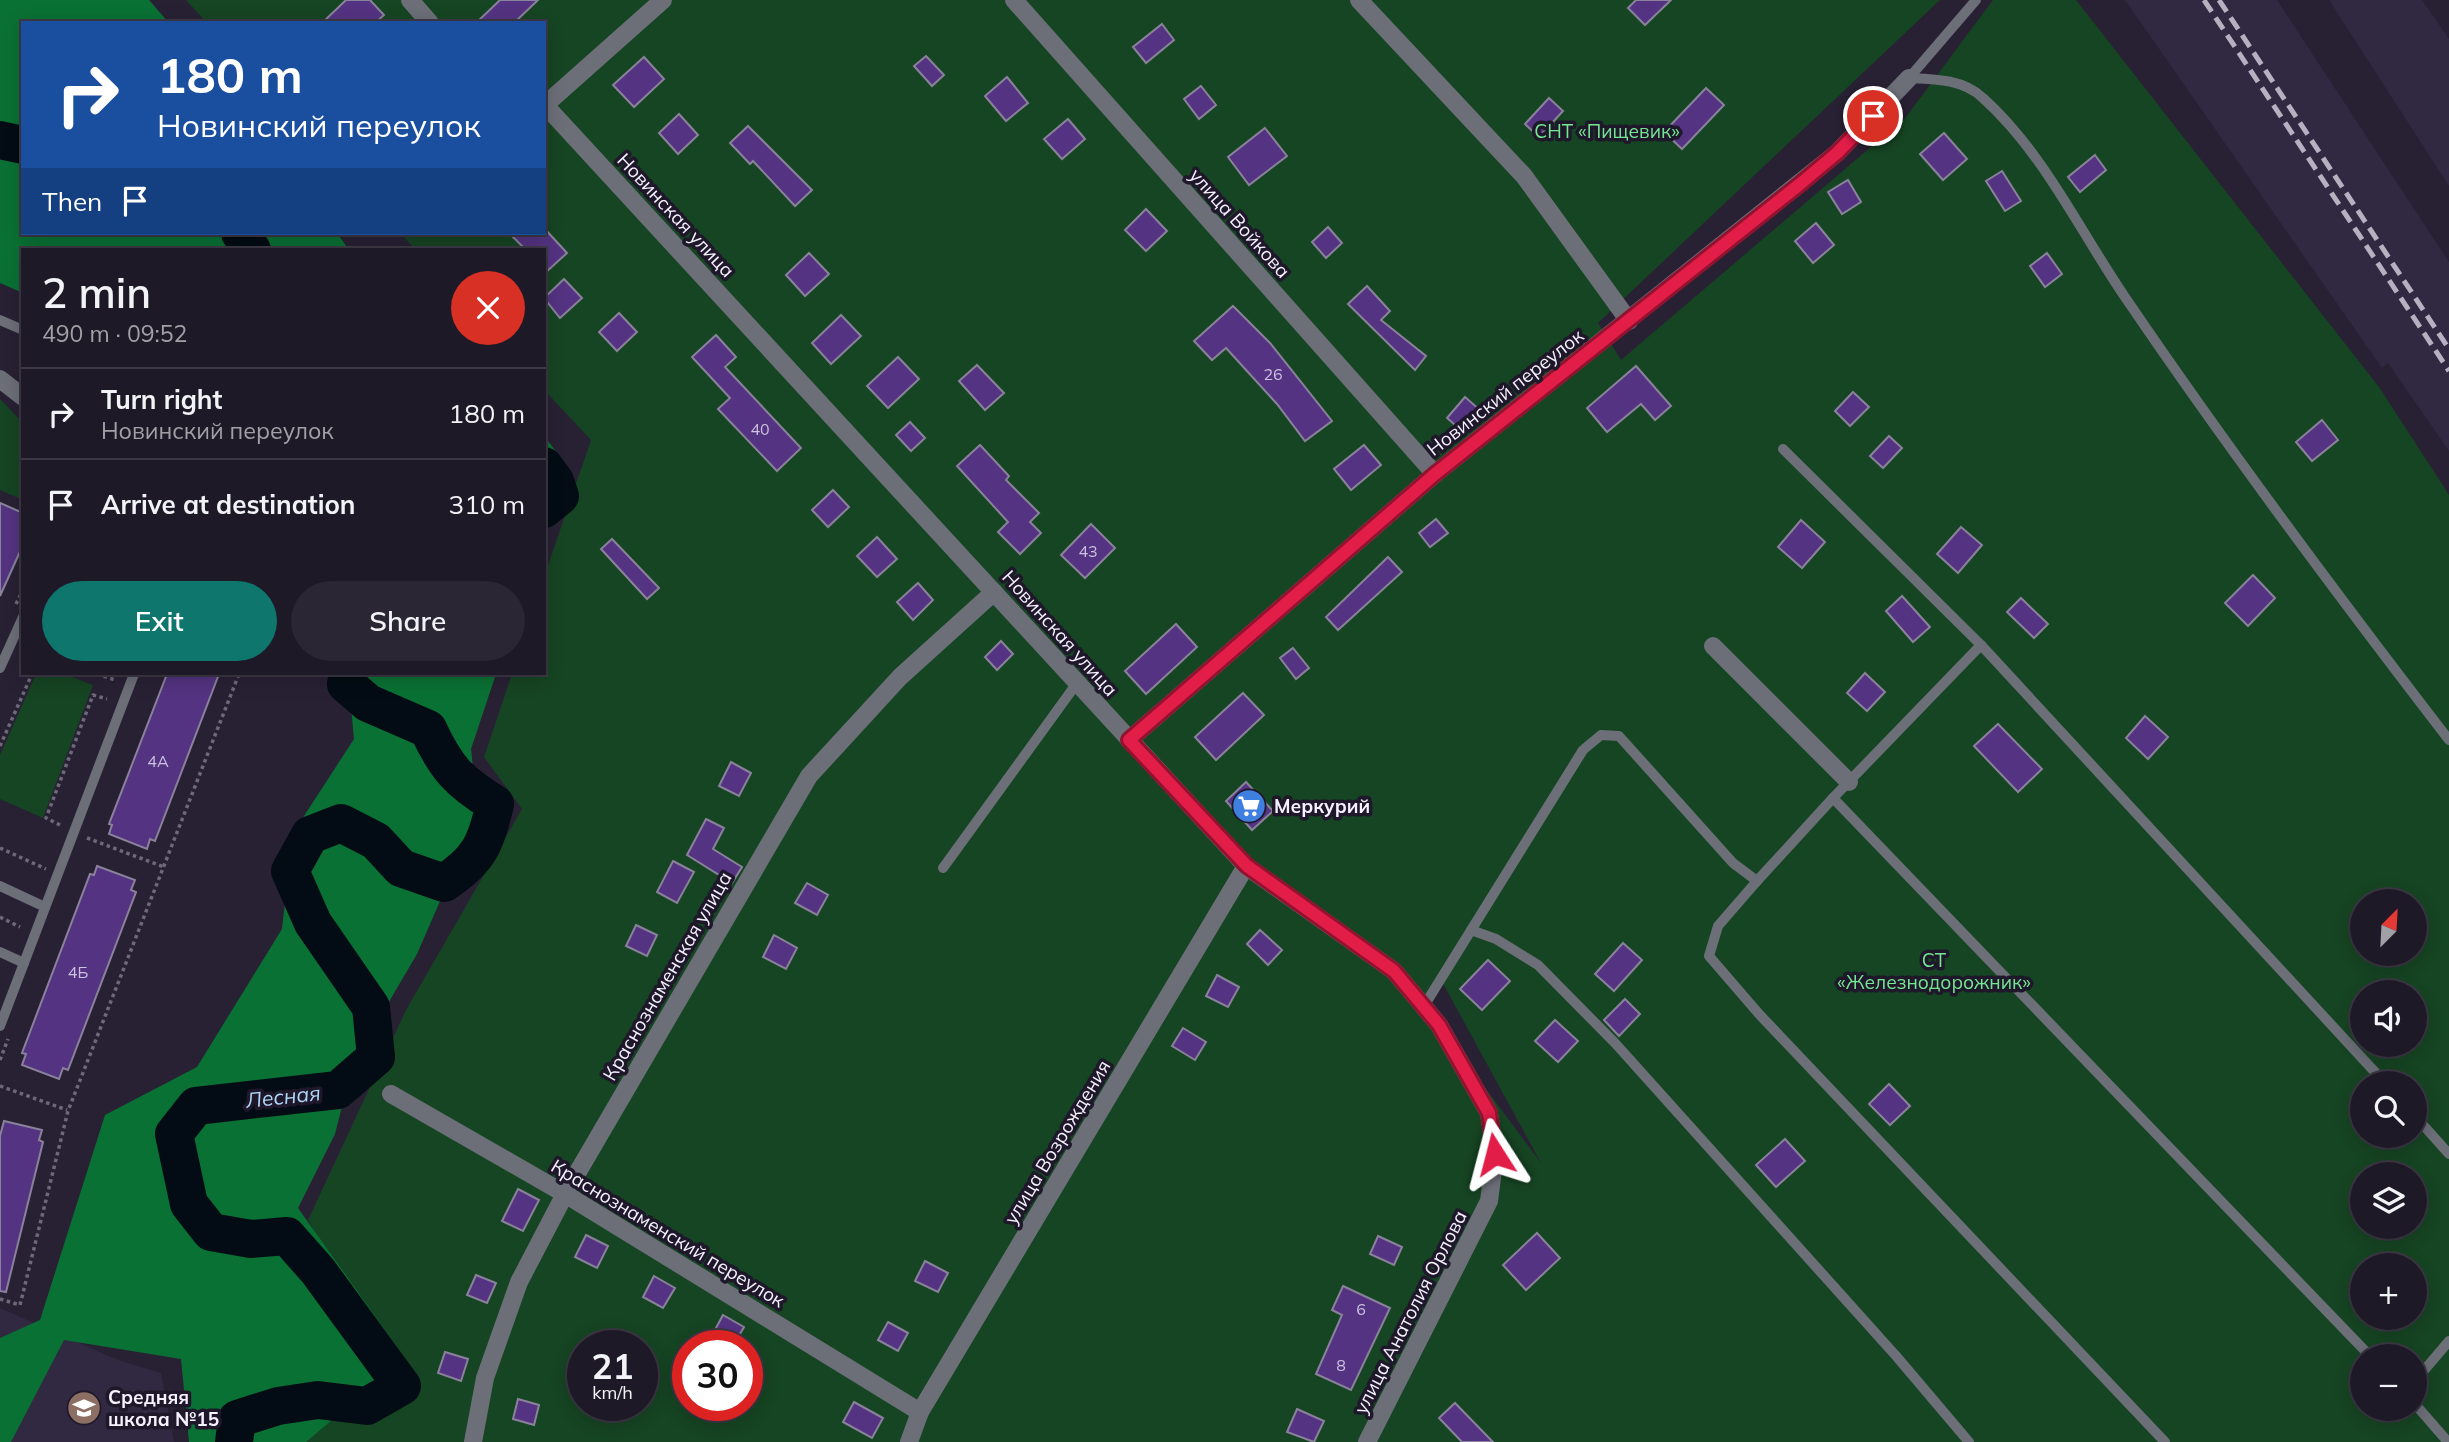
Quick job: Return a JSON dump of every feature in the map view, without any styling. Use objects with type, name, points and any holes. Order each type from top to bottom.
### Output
[{"type":"street","points":[[410,0],[428,21]]},
{"type":"street","points":[[546,103],[663,0]]},
{"type":"street","name":"улица Войкова","points":[[1014,0],[1435,474]]},
{"type":"street","points":[[1359,0],[1524,176],[1629,321]]},
{"type":"street","name":"Новинский переулок","points":[[1129,740],[1435,474],[1837,153],[1909,78]]},
{"type":"street","name":"Новинская улица","points":[[546,105],[1247,866],[1394,971],[1439,1025],[1489,1113],[1495,1154],[1489,1201]]},
{"type":"street","points":[[0,379],[21,395]]},
{"type":"street","name":"Краснознаменская улица","points":[[473,1442],[485,1377],[519,1282],[565,1194],[809,776],[900,677],[994,592]]},
{"type":"street","points":[[1713,646],[1849,782]]},
{"type":"street","name":"улица Возрождения","points":[[909,1442],[920,1412],[1247,866]]},
{"type":"street","name":"Краснознаменский переулок","points":[[391,1094],[565,1194],[920,1412]]},
{"type":"street","name":"улица Анатолия Орлова","points":[[1367,1442],[1489,1201]]},
{"type":"lane","points":[[1909,78],[1976,0]]},
{"type":"lane","points":[[1909,78],[1947,80],[1981,95],[2026,142],[2126,299],[2335,593],[2449,740]]},
{"type":"lane","points":[[0,320],[21,329]]},
{"type":"lane","points":[[1783,449],[1980,645],[2374,1071]]},
{"type":"lane","points":[[0,668],[21,621]]},
{"type":"lane","points":[[1980,645],[1757,881],[1718,926],[1709,956],[1759,1014],[2165,1442]]},
{"type":"lane","points":[[0,1026],[24,963],[40,905],[134,675]]},
{"type":"lane","points":[[943,868],[1077,682]]},
{"type":"lane","points":[[1424,1006],[1583,750],[1601,735],[1619,736],[1733,863],[1757,881]]},
{"type":"lane","points":[[1833,798],[2358,1344]]},
{"type":"lane","points":[[0,886],[40,905]]},
{"type":"lane","points":[[1471,930],[1496,939],[1538,965],[1615,1044],[1897,1357],[1969,1442]]},
{"type":"lane","points":[[0,952],[24,963]]},
{"type":"lane","points":[[2427,1129],[2449,1154]]},
{"type":"lane","points":[[2427,1367],[2449,1341]]},
{"type":"lane","points":[[2427,1418],[2448,1442]]},
{"type":"path","points":[[0,746],[32,675]]},
{"type":"path","points":[[115,689],[121,675]]},
{"type":"path","points":[[0,1299],[20,1305],[68,1111],[239,675]]},
{"type":"path","points":[[62,830],[59,823],[46,818],[93,695],[105,699],[112,696]]},
{"type":"path","points":[[85,837],[164,867]]},
{"type":"path","points":[[0,848],[47,870]]},
{"type":"path","points":[[40,905],[51,860]]},
{"type":"path","points":[[0,1086],[68,1111]]},
{"type":"shaded area","points":[[2125,0],[2277,0],[2449,262],[2449,451],[2388,363],[2382,368]]},
{"type":"shaded area","points":[[2329,0],[2422,0],[2449,39],[2449,186]]},
{"type":"shaded area","name":"Средняя школа №15","points":[[0,1308],[118,1360],[161,1373],[174,1442],[0,1442]]},
{"type":"green space","points":[[0,0],[149,0],[167,21],[21,21],[21,235],[338,235],[348,248],[21,248],[21,292],[0,283]]},
{"type":"green space","points":[[186,0],[1940,0],[1598,323],[1621,360],[1906,117],[1993,0],[2076,0],[2379,387],[2449,495],[2449,1442],[273,1442],[275,1435],[402,1386],[308,1220],[406,1010],[522,809],[484,757],[512,675],[546,675],[546,571],[591,440],[546,392],[546,248],[414,248],[402,235],[546,235],[546,21],[205,21]],"holes":[[[1440,978],[1541,1163],[1424,1006]]]},
{"type":"green space","points":[[0,399],[21,421],[21,499],[0,490]]},
{"type":"green space","points":[[546,439],[566,464],[546,523]]},
{"type":"green space","points":[[36,675],[67,675],[93,685],[43,818],[0,799],[0,755]]},
{"type":"green space","points":[[348,675],[496,675],[471,749],[478,814],[417,954],[353,1063],[335,1134],[298,1208],[405,1358],[306,1442],[189,1442],[181,1359],[64,1340],[11,1442],[0,1442],[0,1338],[40,1320],[105,1115],[197,1067],[282,929],[293,833],[354,739]]},
{"type":"building","points":[[346,0],[370,0],[384,15],[377,21],[324,21]]},
{"type":"building","points":[[500,0],[538,0],[516,21],[478,21]]},
{"type":"building","points":[[1636,0],[1671,0],[1645,25],[1628,8]]},
{"type":"building","points":[[1162,24],[1174,40],[1146,63],[1133,47]]},
{"type":"building","points":[[926,56],[944,75],[932,86],[914,66]]},
{"type":"building","points":[[644,57],[664,79],[634,107],[613,85]]},
{"type":"building","points":[[1007,77],[1028,103],[1006,121],[985,96]]},
{"type":"building","points":[[1201,86],[1216,105],[1199,119],[1184,99]]},
{"type":"building","points":[[1706,88],[1724,105],[1682,149],[1664,132]]},
{"type":"building","points":[[1549,98],[1563,111],[1539,137],[1525,124]]},
{"type":"building","points":[[679,114],[698,135],[678,154],[659,133]]},
{"type":"building","points":[[1068,119],[1085,139],[1062,159],[1044,139]]},
{"type":"building","points":[[748,126],[812,190],[795,206],[753,161],[750,164],[730,143]]},
{"type":"building","points":[[1265,128],[1287,156],[1249,185],[1228,157]]},
{"type":"building","points":[[1944,133],[1967,159],[1943,180],[1920,154]]},
{"type":"building","points":[[2095,155],[2106,170],[2080,192],[2068,177]]},
{"type":"building","points":[[2002,171],[2021,201],[2005,211],[1986,181]]},
{"type":"building","points":[[1848,180],[1861,202],[1842,214],[1828,192]]},
{"type":"building","points":[[1146,209],[1167,231],[1146,251],[1125,230]]},
{"type":"building","points":[[1816,223],[1834,245],[1813,263],[1795,241]]},
{"type":"building","points":[[1328,227],[1342,243],[1326,258],[1312,242]]},
{"type":"building","points":[[546,230],[567,253],[546,272],[546,248],[524,248],[511,235],[546,235]]},
{"type":"building","points":[[809,253],[829,274],[805,296],[786,275]]},
{"type":"building","points":[[2047,253],[2062,274],[2045,287],[2030,266]]},
{"type":"building","points":[[564,279],[582,298],[560,318],[546,300],[546,296]]},
{"type":"building","points":[[1367,286],[1390,311],[1381,320],[1426,356],[1415,370],[1348,304]]},
{"type":"building","points":[[1233,306],[1270,343],[1332,421],[1305,441],[1277,404],[1226,348],[1212,360],[1194,341]]},
{"type":"building","points":[[619,313],[637,332],[617,351],[599,332]]},
{"type":"building","points":[[841,315],[861,336],[831,364],[812,343]]},
{"type":"building","points":[[716,335],[736,357],[725,367],[801,448],[777,471],[718,409],[730,398],[692,357]]},
{"type":"building","points":[[898,357],[919,379],[888,408],[867,386]]},
{"type":"building","points":[[977,365],[1004,393],[985,410],[959,381]]},
{"type":"building","points":[[1636,366],[1671,406],[1655,420],[1641,404],[1607,432],[1587,408]]},
{"type":"building","points":[[1853,392],[1869,407],[1850,426],[1835,411]]},
{"type":"building","points":[[1465,397],[1480,410],[1462,431],[1447,418]]},
{"type":"building","points":[[2322,420],[2338,440],[2312,461],[2296,442]]},
{"type":"building","points":[[910,422],[925,438],[911,451],[896,435]]},
{"type":"building","points":[[1889,436],[1902,448],[1883,468],[1870,456]]},
{"type":"building","points":[[980,445],[1009,476],[1006,480],[1039,513],[1030,522],[1041,533],[1020,554],[998,532],[1008,522],[957,466]]},
{"type":"building","points":[[1364,445],[1381,465],[1351,490],[1334,469]]},
{"type":"building","points":[[833,490],[849,507],[828,527],[812,510]]},
{"type":"building","points":[[0,503],[21,512],[21,549],[0,596]]},
{"type":"building","points":[[1436,519],[1448,533],[1430,547],[1419,533]]},
{"type":"building","points":[[1801,520],[1825,542],[1802,568],[1778,547]]},
{"type":"building","points":[[1091,524],[1115,548],[1085,578],[1061,555]]},
{"type":"building","points":[[1961,527],[1982,545],[1958,573],[1937,554]]},
{"type":"building","points":[[877,537],[897,559],[877,577],[857,556]]},
{"type":"building","points":[[612,539],[659,588],[647,599],[601,549]]},
{"type":"building","points":[[1388,557],[1402,572],[1338,630],[1326,617]]},
{"type":"building","points":[[2253,575],[2275,598],[2248,626],[2225,603]]},
{"type":"building","points":[[918,583],[933,600],[913,620],[897,602]]},
{"type":"building","points":[[1902,596],[1930,627],[1913,642],[1886,611]]},
{"type":"building","points":[[2021,598],[2048,624],[2034,638],[2007,612]]},
{"type":"building","points":[[1176,624],[1197,647],[1146,694],[1125,671]]},
{"type":"building","points":[[1001,641],[1013,654],[997,670],[985,657]]},
{"type":"building","points":[[1293,648],[1309,668],[1296,679],[1280,658]]},
{"type":"building","points":[[1865,673],[1885,692],[1867,711],[1847,693]]},
{"type":"building","points":[[167,675],[219,675],[155,841],[150,839],[147,849],[109,834],[112,825],[109,824]]},
{"type":"building","points":[[1243,693],[1264,715],[1216,760],[1195,737]]},
{"type":"building","points":[[2145,716],[2168,737],[2148,759],[2126,738]]},
{"type":"building","points":[[1998,724],[2042,769],[2018,792],[1974,746]]},
{"type":"building","points":[[731,762],[751,773],[739,796],[719,786]]},
{"type":"building","name":"Меркурий","points":[[1246,782],[1273,811],[1252,830],[1226,801]]},
{"type":"building","points":[[706,819],[724,828],[713,849],[742,867],[732,883],[687,855]]},
{"type":"building","points":[[673,861],[694,872],[677,903],[657,892]]},
{"type":"building","points":[[97,866],[135,880],[131,890],[136,892],[68,1070],[63,1068],[59,1079],[22,1065],[26,1054],[22,1053],[90,874],[94,875]]},
{"type":"building","points":[[807,883],[828,895],[817,915],[795,903]]},
{"type":"building","points":[[636,925],[657,935],[647,956],[626,946]]},
{"type":"building","points":[[1260,930],[1282,950],[1268,965],[1247,944]]},
{"type":"building","points":[[774,935],[797,948],[786,969],[763,957]]},
{"type":"building","points":[[1623,943],[1642,960],[1614,991],[1595,974]]},
{"type":"building","points":[[1488,960],[1510,981],[1482,1010],[1460,989]]},
{"type":"building","points":[[1217,975],[1239,987],[1228,1007],[1206,996]]},
{"type":"building","points":[[1625,999],[1640,1014],[1619,1036],[1604,1020]]},
{"type":"building","points":[[1555,1020],[1578,1041],[1558,1062],[1535,1041]]},
{"type":"building","points":[[1183,1028],[1206,1042],[1195,1060],[1172,1046]]},
{"type":"building","points":[[1889,1084],[1910,1106],[1890,1125],[1869,1104]]},
{"type":"building","points":[[4,1121],[42,1130],[39,1140],[43,1142],[6,1292],[0,1291],[0,1136]]},
{"type":"building","points":[[1785,1139],[1805,1161],[1776,1187],[1756,1165]]},
{"type":"building","points":[[518,1189],[539,1200],[523,1231],[502,1221]]},
{"type":"building","points":[[1537,1233],[1560,1258],[1526,1290],[1503,1265]]},
{"type":"building","points":[[586,1235],[608,1246],[597,1268],[575,1257]]},
{"type":"building","points":[[1378,1236],[1402,1247],[1394,1265],[1370,1254]]},
{"type":"building","points":[[925,1261],[948,1273],[938,1292],[915,1281]]},
{"type":"building","points":[[476,1275],[496,1283],[487,1303],[467,1295]]},
{"type":"building","points":[[654,1276],[675,1288],[663,1308],[643,1297]]},
{"type":"building","points":[[1343,1286],[1390,1308],[1351,1390],[1316,1374],[1342,1315],[1332,1310]]},
{"type":"building","points":[[723,1315],[744,1327],[742,1330],[715,1330]]},
{"type":"building","points":[[888,1322],[908,1333],[898,1351],[878,1340]]},
{"type":"building","points":[[445,1352],[468,1359],[461,1381],[438,1373]]},
{"type":"building","points":[[518,1399],[539,1405],[534,1425],[513,1419]]},
{"type":"building","points":[[854,1402],[883,1418],[872,1438],[843,1422]]},
{"type":"building","points":[[1455,1403],[1493,1442],[1462,1442],[1439,1418]]},
{"type":"building","points":[[1297,1409],[1324,1421],[1314,1442],[1287,1432]]},
{"type":"waterway","name":"Лесная","points":[[0,140],[21,145]]},
{"type":"waterway","name":"Лесная","points":[[241,235],[251,248]]},
{"type":"waterway","name":"Лесная","points":[[546,469],[555,481],[560,496],[546,507]]},
{"type":"waterway","name":"Лесная","points":[[234,1442],[237,1419],[278,1406],[318,1400],[367,1406],[402,1386],[318,1271],[287,1236],[251,1239],[211,1232],[189,1204],[174,1134],[196,1106],[338,1090],[376,1057],[371,1007],[313,923],[290,871],[310,835],[341,823],[376,841],[401,868],[444,883],[465,867],[479,850],[495,804],[455,773],[428,729],[368,703],[346,684],[348,675]]},
{"type":"railway","points":[[2204,0],[2449,371]]},
{"type":"railway","points":[[2219,0],[2449,349]]},
{"type":"place","name":"Меркурий","points":[[1249,806]]},
{"type":"place","name":"Средняя школа №15","points":[[84,1408]]},
{"type":"route","points":[[1495,1154],[1489,1113],[1439,1025],[1394,971],[1247,866],[1129,740],[1435,474],[1706,261],[1837,153],[1873,116]]},
{"type":"park label","name":"СНТ «Пищевик»","points":[[1607,131]]},
{"type":"park label","name":"СТ «Железнодорожник»","points":[[1934,971]]}]
